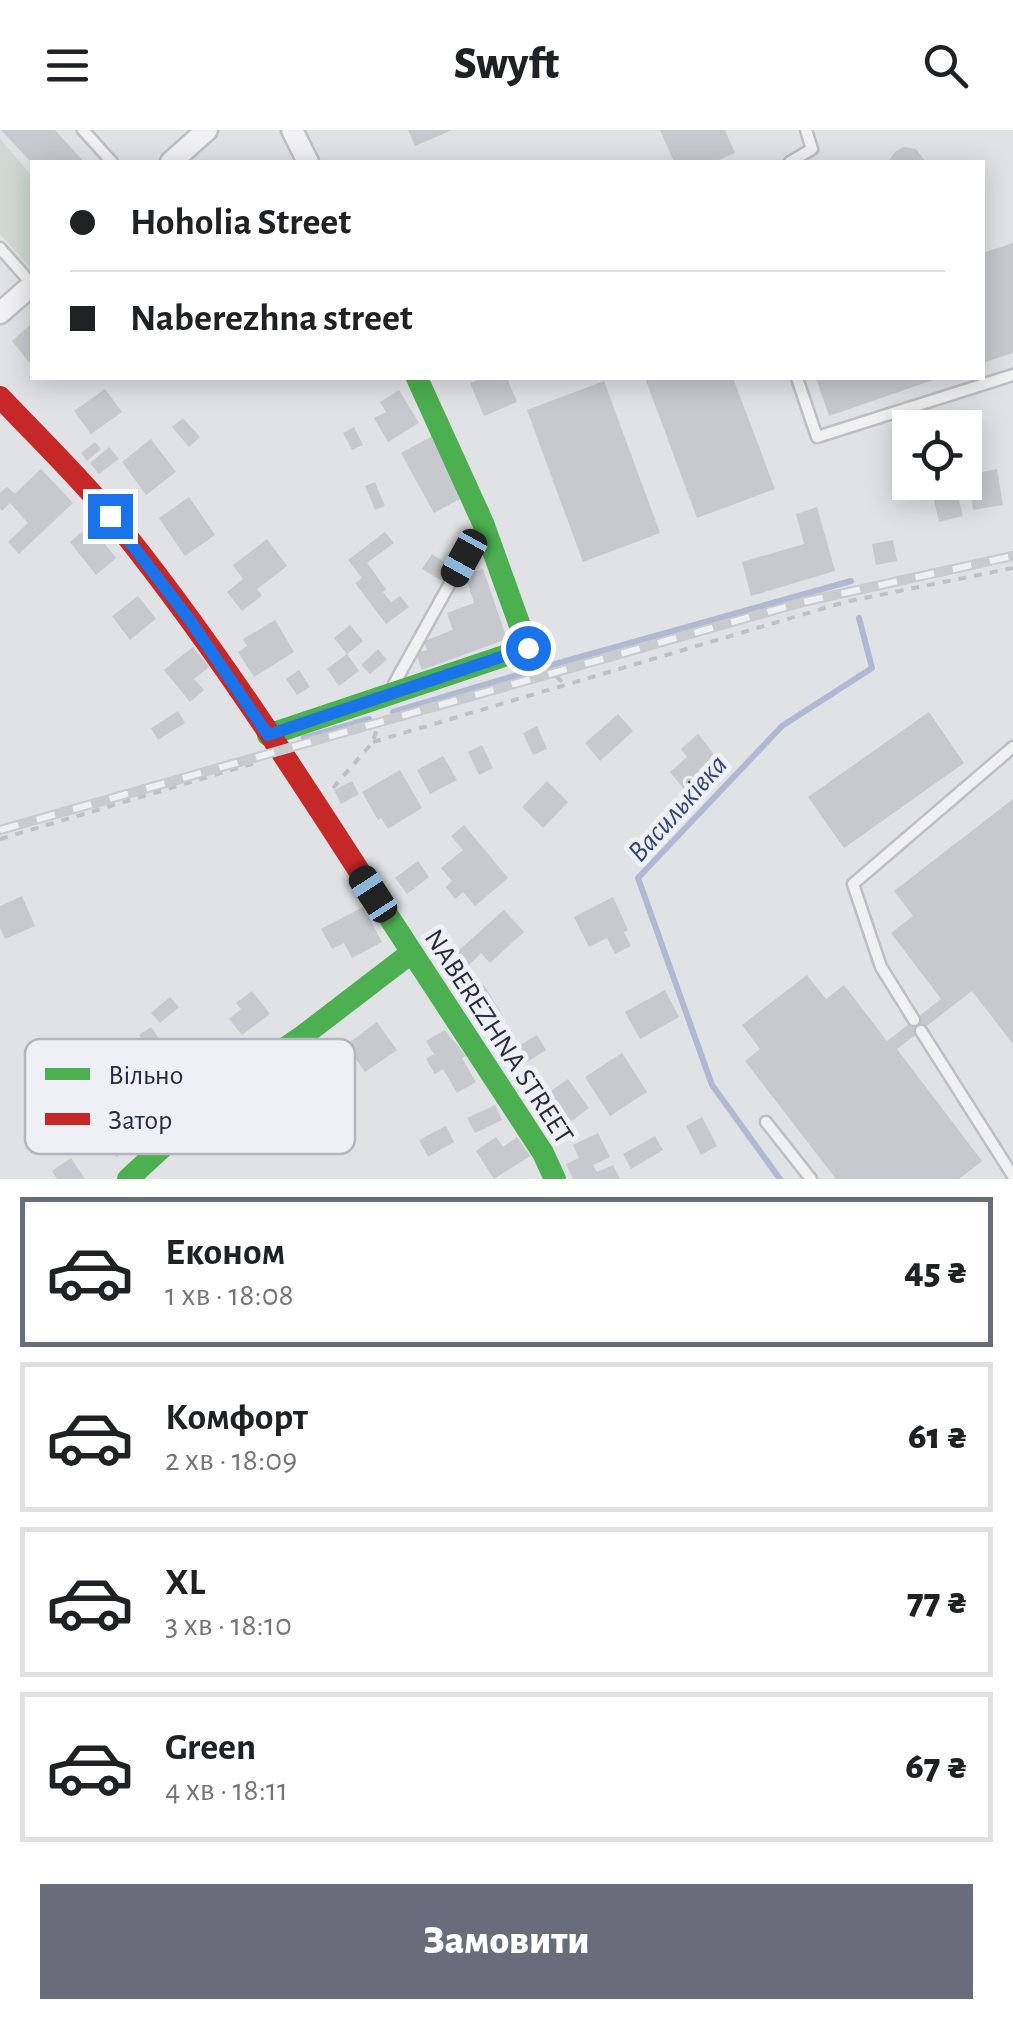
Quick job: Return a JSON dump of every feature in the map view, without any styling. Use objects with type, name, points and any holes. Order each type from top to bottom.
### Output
[{"type":"street","points":[[172,160],[207,130]]},
{"type":"street","points":[[292,130],[307,160]]},
{"type":"street","points":[[0,313],[30,286]]},
{"type":"street","points":[[268,735],[528,648],[483,523],[418,380]]},
{"type":"street","name":"NABEREZHNA STREET","points":[[0,397],[110,516],[189,619],[543,1153],[555,1179]]},
{"type":"street","points":[[298,1039],[410,953]]},
{"type":"street","points":[[128,1179],[155,1154]]},
{"type":"lane","points":[[83,130],[110,160]]},
{"type":"lane","points":[[806,130],[812,149],[809,160]]},
{"type":"lane","points":[[793,160],[812,149]]},
{"type":"lane","points":[[0,248],[30,282]]},
{"type":"lane","points":[[798,380],[816,437],[1013,375]]},
{"type":"lane","points":[[388,695],[483,523]]},
{"type":"lane","points":[[914,1020],[881,966],[852,884],[1013,746]]},
{"type":"lane","points":[[921,1031],[1013,1176]]},
{"type":"lane","points":[[766,1122],[811,1179]]},
{"type":"path","points":[[373,742],[845,602],[1013,568]]},
{"type":"path","points":[[316,807],[373,742],[388,695]]},
{"type":"path","points":[[0,840],[282,756]]},
{"type":"shaded area","points":[[0,139],[30,174],[30,268],[0,234]]},
{"type":"building","points":[[1,130],[55,130],[82,160],[30,160]]},
{"type":"building","points":[[408,130],[452,130],[415,146]]},
{"type":"building","points":[[660,130],[725,130],[735,153],[719,160],[673,160]]},
{"type":"building","points":[[903,147],[916,149],[924,160],[889,160]]},
{"type":"building","points":[[1013,243],[1013,353],[985,362],[985,252]]},
{"type":"building","points":[[30,325],[30,364],[12,341]]},
{"type":"building","points":[[508,380],[517,402],[484,416],[470,383]]},
{"type":"building","points":[[646,380],[734,380],[775,489],[697,518]]},
{"type":"building","points":[[817,380],[933,380],[829,416]]},
{"type":"building","points":[[604,381],[660,533],[583,562],[527,410]]},
{"type":"building","points":[[105,389],[122,412],[91,434],[74,411]]},
{"type":"building","points":[[399,390],[419,423],[388,442],[374,418],[386,412],[380,402]]},
{"type":"building","points":[[183,418],[200,437],[189,447],[172,427]]},
{"type":"building","points":[[354,427],[363,445],[352,450],[343,433]]},
{"type":"building","points":[[438,433],[462,498],[434,513],[401,453]]},
{"type":"building","points":[[151,439],[176,472],[146,495],[122,462]]},
{"type":"building","points":[[95,442],[101,449],[87,461],[81,453]]},
{"type":"building","points":[[109,447],[119,459],[99,474],[90,463]]},
{"type":"building","points":[[41,469],[73,503],[19,554],[8,542],[28,523],[10,503],[2,511],[0,493],[7,487],[15,494]]},
{"type":"building","points":[[997,469],[1003,505],[973,510],[971,500],[982,500],[982,472]]},
{"type":"building","points":[[375,482],[385,506],[375,510],[365,486]]},
{"type":"building","points":[[189,497],[215,535],[185,556],[159,518]]},
{"type":"building","points":[[934,500],[959,500],[963,516],[939,522]]},
{"type":"building","points":[[817,507],[835,571],[751,596],[742,562],[804,544],[796,514]]},
{"type":"building","points":[[90,525],[116,558],[96,575],[70,542]]},
{"type":"building","points":[[385,532],[394,543],[367,563],[391,602],[400,596],[409,607],[386,624],[355,583],[362,578],[348,560]]},
{"type":"building","points":[[267,539],[287,566],[257,589],[262,596],[242,611],[227,592],[243,579],[233,565]]},
{"type":"building","points":[[893,540],[897,561],[876,565],[872,544]]},
{"type":"building","points":[[432,554],[451,566],[442,581],[422,569]]},
{"type":"building","points":[[483,569],[507,639],[422,670],[416,653],[427,650],[424,641],[453,630],[447,613],[474,603],[465,575]]},
{"type":"building","points":[[138,596],[156,619],[130,640],[112,616]]},
{"type":"building","points":[[275,620],[294,652],[254,677],[238,652],[247,646],[243,639]]},
{"type":"building","points":[[350,625],[363,641],[347,654],[334,638]]},
{"type":"building","points":[[193,647],[209,667],[194,679],[204,690],[190,702],[164,670]]},
{"type":"building","points":[[378,649],[387,660],[370,674],[361,665]]},
{"type":"building","points":[[347,654],[359,671],[339,686],[327,669]]},
{"type":"building","points":[[299,670],[310,687],[297,695],[286,679]]},
{"type":"building","points":[[178,711],[185,723],[158,740],[151,728]]},
{"type":"building","points":[[929,712],[964,763],[844,848],[808,797]]},
{"type":"building","points":[[618,714],[633,731],[600,761],[585,743]]},
{"type":"building","points":[[537,726],[547,749],[533,755],[523,733]]},
{"type":"building","points":[[698,734],[722,764],[687,793],[670,772],[687,757],[681,749]]},
{"type":"building","points":[[482,745],[493,768],[479,775],[468,752]]},
{"type":"building","points":[[443,756],[457,780],[430,794],[417,770]]},
{"type":"building","points":[[400,770],[422,808],[388,829],[381,818],[378,820],[362,792]]},
{"type":"building","points":[[352,781],[359,794],[341,804],[334,790]]},
{"type":"building","points":[[547,781],[568,802],[543,828],[522,807]]},
{"type":"building","points":[[1013,799],[1013,1044],[972,991],[897,1049],[982,1161],[959,1179],[836,1179],[745,1061],[760,1049],[742,1025],[807,975],[826,999],[844,985],[887,1041],[941,999],[891,933],[913,916],[894,891]]},
{"type":"building","points":[[464,825],[508,878],[475,906],[463,892],[455,899],[446,887],[452,881],[441,868],[463,850],[451,836]]},
{"type":"building","points":[[418,861],[429,877],[407,894],[395,878]]},
{"type":"building","points":[[22,896],[35,926],[5,939],[0,927],[0,906]]},
{"type":"building","points":[[613,897],[631,946],[615,954],[607,938],[589,947],[574,917]]},
{"type":"building","points":[[363,907],[382,942],[352,958],[344,943],[332,949],[321,929]]},
{"type":"building","points":[[504,910],[524,932],[490,963],[481,953],[469,965],[457,952]]},
{"type":"building","points":[[484,985],[503,1016],[481,1029],[462,999]]},
{"type":"building","points":[[665,990],[679,1017],[640,1039],[625,1012]]},
{"type":"building","points":[[252,991],[270,1014],[242,1035],[229,1019],[241,1009],[236,1003]]},
{"type":"building","points":[[170,997],[179,1007],[160,1023],[151,1013]]},
{"type":"building","points":[[377,1022],[397,1050],[365,1072],[355,1058],[354,1039]]},
{"type":"building","points":[[151,1027],[160,1039],[142,1039],[139,1035]]},
{"type":"building","points":[[445,1030],[466,1056],[462,1058],[476,1082],[457,1093],[443,1069],[435,1074],[426,1059],[434,1054],[426,1041]]},
{"type":"building","points":[[537,1035],[546,1050],[513,1071],[503,1055]]},
{"type":"building","points":[[622,1053],[647,1092],[610,1116],[585,1077]]},
{"type":"building","points":[[568,1079],[589,1108],[561,1129],[540,1099]]},
{"type":"building","points":[[495,1105],[502,1120],[475,1133],[467,1118]]},
{"type":"building","points":[[702,1117],[717,1146],[701,1155],[686,1126]]},
{"type":"building","points":[[446,1126],[454,1142],[428,1157],[419,1140]]},
{"type":"building","points":[[598,1133],[610,1157],[593,1165],[597,1172],[613,1165],[620,1179],[573,1179],[566,1164],[579,1158],[573,1145]]},
{"type":"building","points":[[655,1136],[663,1150],[631,1169],[623,1154]]},
{"type":"building","points":[[496,1137],[503,1147],[517,1137],[530,1156],[494,1179],[476,1151]]},
{"type":"building","points":[[71,1158],[85,1179],[57,1179],[52,1171]]},
{"type":"waterway","points":[[548,666],[851,581]]},
{"type":"waterway","name":"Васильківка","points":[[780,1179],[712,1085],[638,878],[782,726],[872,668],[859,618]]},
{"type":"waterway","points":[[540,640],[550,666]]},
{"type":"waterway","points":[[393,712],[534,670]]},
{"type":"waterway","points":[[304,738],[369,719]]},
{"type":"railway","points":[[0,830],[803,602],[1013,556]]},
{"type":"traffic: fast","points":[[268,735],[528,648],[483,523],[418,380]]},
{"type":"traffic: fast","points":[[381,905],[543,1153],[555,1179]]},
{"type":"traffic: fast","points":[[298,1039],[411,953]]},
{"type":"traffic: fast","points":[[128,1179],[155,1154]]},
{"type":"traffic: jam","points":[[0,397],[100,503],[175,600],[281,751],[381,905]]},
{"type":"route","points":[[110,516],[189,619],[268,735],[528,648]]}]
